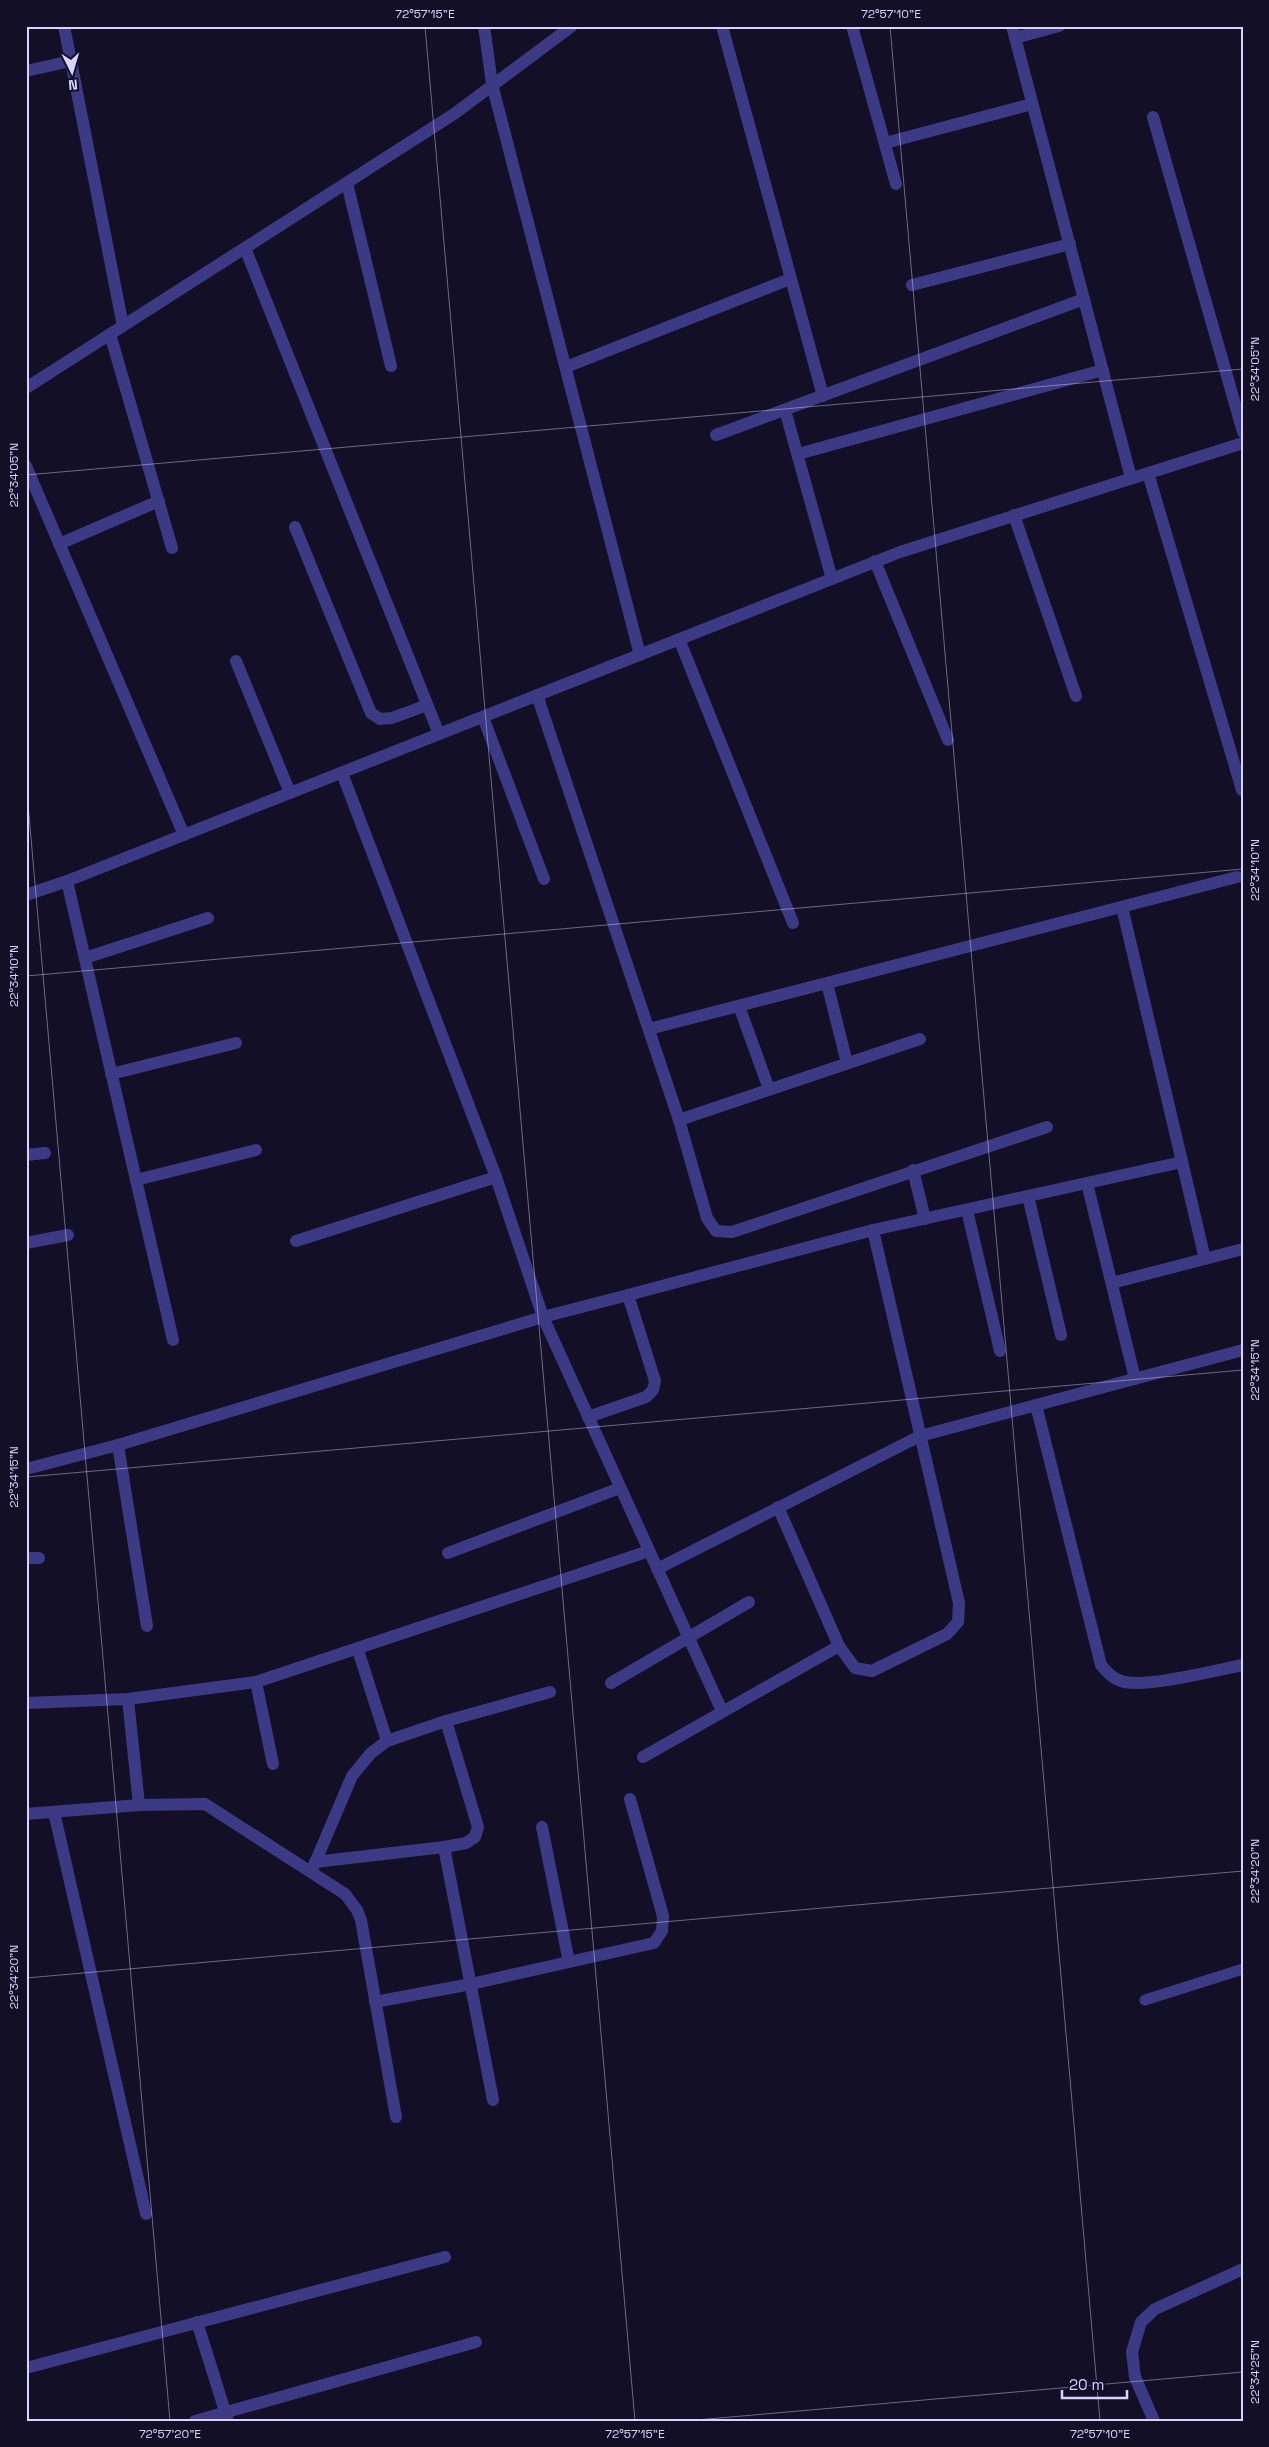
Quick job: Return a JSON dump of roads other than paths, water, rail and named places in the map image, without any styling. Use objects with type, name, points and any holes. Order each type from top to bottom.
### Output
[{"type":"street","points":[[64,26],[123,326]]},
{"type":"street","points":[[484,26],[492,84],[640,654]]},
{"type":"street","points":[[26,388],[454,114],[572,26]]},
{"type":"street","points":[[722,26],[823,396]]},
{"type":"street","points":[[852,26],[896,184]]},
{"type":"street","points":[[1059,26],[1014,32],[1131,478]]},
{"type":"street","points":[[26,71],[71,61]]},
{"type":"street","points":[[884,143],[1032,104]]},
{"type":"street","points":[[1152,117],[1243,432]]},
{"type":"street","points":[[347,183],[391,366]]},
{"type":"street","points":[[912,285],[1070,244]]},
{"type":"street","points":[[245,248],[439,734]]},
{"type":"street","points":[[566,367],[790,279]]},
{"type":"street","points":[[716,436],[1084,299]]},
{"type":"street","points":[[110,334],[172,548]]},
{"type":"street","points":[[798,454],[1103,370]]},
{"type":"street","points":[[785,410],[832,579]]},
{"type":"street","points":[[26,895],[184,835],[875,561],[1243,443]]},
{"type":"street","points":[[26,466],[184,835]]},
{"type":"street","points":[[1148,473],[1242,790]]},
{"type":"street","points":[[59,544],[159,501]]},
{"type":"street","points":[[1014,515],[1076,696]]},
{"type":"street","points":[[294,527],[372,713],[380,719],[392,718],[427,705]]},
{"type":"street","points":[[875,561],[948,740]]},
{"type":"street","points":[[679,639],[793,923]]},
{"type":"street","points":[[236,661],[290,793]]},
{"type":"street","points":[[537,695],[679,1120],[707,1218],[716,1231],[732,1232],[913,1170],[1047,1127]]},
{"type":"street","points":[[483,717],[544,879]]},
{"type":"street","points":[[342,772],[496,1177],[543,1318],[722,1711]]},
{"type":"street","points":[[649,1030],[1237,877]]},
{"type":"street","points":[[67,881],[173,1340]]},
{"type":"street","points":[[1122,907],[1205,1259]]},
{"type":"street","points":[[85,958],[208,918]]},
{"type":"street","points":[[827,983],[847,1063]]},
{"type":"street","points":[[739,1006],[769,1089]]},
{"type":"street","points":[[679,1120],[920,1039]]},
{"type":"street","points":[[111,1074],[236,1043]]},
{"type":"street","points":[[136,1180],[256,1150]]},
{"type":"street","points":[[26,1156],[45,1153]]},
{"type":"street","points":[[26,1469],[118,1445],[543,1318],[628,1295],[873,1230],[1182,1162]]},
{"type":"street","points":[[913,1170],[925,1219]]},
{"type":"street","points":[[296,1241],[496,1177]]},
{"type":"street","points":[[1087,1183],[1135,1379]]},
{"type":"street","points":[[1028,1196],[1060,1335]]},
{"type":"street","points":[[967,1210],[1000,1351]]},
{"type":"street","points":[[778,1508],[839,1646],[855,1668],[872,1671],[947,1634],[958,1622],[959,1603],[873,1230]]},
{"type":"street","points":[[26,1242],[68,1235]]},
{"type":"street","points":[[1112,1283],[1243,1250]]},
{"type":"street","points":[[588,1417],[646,1397],[653,1390],[655,1381],[628,1295]]},
{"type":"street","points":[[657,1569],[920,1436],[1243,1350]]},
{"type":"street","points":[[1036,1404],[1101,1665],[1111,1677],[1123,1682],[1148,1682],[1243,1665]]},
{"type":"street","points":[[118,1445],[147,1626]]},
{"type":"street","points":[[448,1553],[620,1488]]},
{"type":"street","points":[[26,1703],[128,1699],[256,1682],[358,1650],[649,1550]]},
{"type":"street","points":[[611,1683],[749,1602]]},
{"type":"street","points":[[643,1757],[839,1646]]},
{"type":"street","points":[[358,1650],[387,1742]]},
{"type":"street","points":[[256,1682],[273,1764]]},
{"type":"street","points":[[314,1866],[352,1776],[371,1753],[387,1742],[446,1721],[550,1692]]},
{"type":"street","points":[[128,1699],[139,1805]]},
{"type":"street","points":[[314,1866],[466,1844],[475,1837],[478,1827],[446,1721]]},
{"type":"street","points":[[375,2002],[470,1984],[654,1943],[662,1931],[663,1916],[630,1799]]},
{"type":"street","points":[[26,1814],[139,1805],[205,1804],[314,1866],[346,1894],[357,1910],[396,2117]]},
{"type":"street","points":[[54,1812],[146,2214]]},
{"type":"street","points":[[542,1827],[569,1962]]},
{"type":"street","points":[[444,1847],[494,2100]]},
{"type":"street","points":[[26,2368],[445,2257]]},
{"type":"street","points":[[1154,2421],[1135,2377],[1132,2352],[1142,2322],[1155,2309],[1243,2269]]},
{"type":"street","points":[[197,2322],[227,2416]]},
{"type":"street","points":[[195,2421],[227,2416],[476,2342]]},
{"type":"lane","points":[[1145,2000],[1243,1969]]}]
